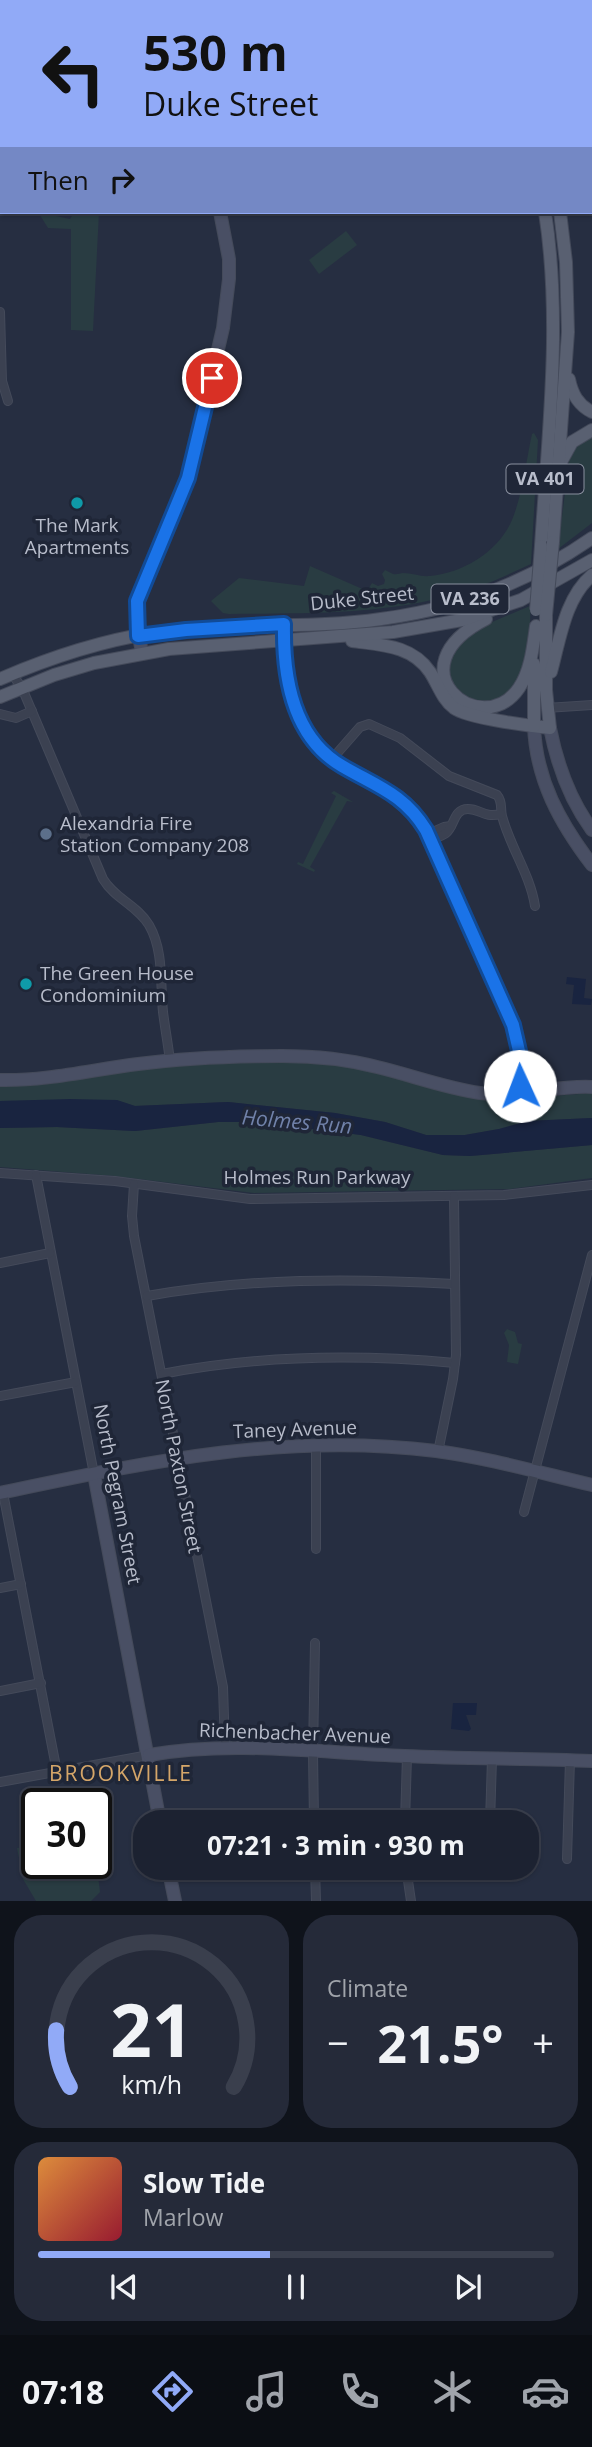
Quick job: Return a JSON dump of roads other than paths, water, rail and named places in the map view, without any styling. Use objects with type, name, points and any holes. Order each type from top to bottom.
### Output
[{"type":"main road","name":"VA 401","points":[[545,214],[558,468],[547,544]]},
{"type":"main road","name":"VA 401","points":[[550,728],[541,612],[556,418],[566,365],[569,313],[560,214]]},
{"type":"main road","points":[[566,365],[572,393],[579,404],[592,413]]},
{"type":"main road","points":[[556,418],[592,413]]},
{"type":"main road","points":[[558,468],[572,442],[592,430]]},
{"type":"main road","name":"Duke Street","points":[[11,675],[77,650],[138,636],[197,629],[380,620],[457,603],[522,579],[592,537]]},
{"type":"main road","name":"Duke Street","points":[[0,697],[94,663],[142,653],[192,646],[393,632],[480,615],[521,600],[592,561]]},
{"type":"main road","points":[[546,690],[567,614],[573,599],[592,575]]},
{"type":"main road","points":[[521,600],[466,630],[449,646],[444,662],[444,675],[455,696],[476,707],[492,706],[508,699],[525,677],[536,626]]},
{"type":"main road","name":"VA 401","points":[[534,726],[536,626],[541,612]]},
{"type":"main road","points":[[324,637],[403,649],[426,667],[443,696],[461,712],[550,728]]},
{"type":"street","points":[[142,653],[138,636],[137,601],[188,478],[223,328],[229,259],[220,214]]},
{"type":"street","points":[[0,312],[2,381],[8,401]]},
{"type":"street","points":[[284,624],[287,681],[292,701],[309,733],[332,759],[391,792],[415,814],[429,838],[513,1025],[519,1051],[520,1094]]},
{"type":"street","points":[[11,675],[22,688],[103,879],[117,897],[139,913],[155,938],[160,960],[163,1013],[170,1061]]},
{"type":"street","points":[[534,708],[592,705]]},
{"type":"street","points":[[0,715],[16,718],[32,711]]},
{"type":"street","points":[[332,759],[360,727],[376,726],[400,738],[449,775],[497,795],[500,799],[501,814],[532,891],[535,906]]},
{"type":"street","name":"VA 401","points":[[534,726],[534,743],[545,787],[564,826],[592,864]]},
{"type":"street","name":"VA 401","points":[[550,728],[562,776],[579,811],[592,830]]},
{"type":"street","points":[[429,838],[444,827],[452,826],[457,814],[468,809],[491,816],[501,814]]},
{"type":"street","points":[[0,1080],[24,1081],[61,1077],[170,1061],[275,1056],[325,1058],[373,1066],[462,1090],[494,1094],[592,1087]]},
{"type":"street","name":"Holmes Run Parkway","points":[[0,1173],[134,1184],[250,1199],[519,1194],[592,1185]]},
{"type":"street","name":"North Pegram Street","points":[[36,1175],[158,1810]]},
{"type":"street","name":"North Paxton Street","points":[[134,1184],[132,1216],[222,1687],[225,1748]]},
{"type":"street","points":[[438,1452],[455,1363],[454,1196]]},
{"type":"street","points":[[0,1263],[50,1254]]},
{"type":"street","points":[[524,1512],[592,1255]]},
{"type":"street","points":[[147,1296],[219,1285],[294,1280],[454,1284]]},
{"type":"street","points":[[162,1374],[250,1360],[296,1358],[345,1357],[455,1363]]},
{"type":"street","points":[[0,1396],[76,1381]]},
{"type":"street","points":[[316,1445],[316,1549]]},
{"type":"street","name":"Taney Avenue","points":[[1,1493],[179,1458],[274,1446],[316,1445],[438,1452],[592,1485]]},
{"type":"street","points":[[1,1493],[57,1772]]},
{"type":"street","points":[[0,1588],[21,1584]]},
{"type":"street","points":[[314,1810],[315,1643]]},
{"type":"street","points":[[0,1691],[41,1684]]},
{"type":"street","name":"Richenbacher Avenue","points":[[0,1782],[180,1749],[225,1748],[592,1761]]},
{"type":"street","points":[[405,1810],[407,1756]]},
{"type":"street","points":[[490,1810],[492,1759]]},
{"type":"street","points":[[567,1859],[570,1760]]},
{"type":"street","points":[[171,1880],[175,1901]]},
{"type":"street","points":[[315,1880],[316,1901]]},
{"type":"street","points":[[408,1880],[411,1901]]},
{"type":"water","points":[[567,977],[586,979],[584,998],[592,999],[591,1005],[572,1004],[574,985],[566,984]]},
{"type":"water","name":"Holmes Run","points":[[117,1100],[135,1106],[228,1102],[335,1113],[385,1122],[426,1135],[465,1135],[528,1121],[592,1118],[592,1145],[470,1156],[443,1155],[361,1135],[254,1122],[218,1122],[135,1131],[57,1127],[0,1128],[0,1101]]},
{"type":"water","points":[[453,1703],[477,1703],[476,1715],[466,1715],[471,1729],[469,1731],[451,1729]]},
{"type":"place","name":"The Mark Apartments","points":[[77,503]]},
{"type":"place","name":"Alexandria Fire Station Company 208","points":[[46,834]]},
{"type":"place","name":"The Green House Condominium","points":[[26,984]]},
{"type":"district","name":"BROOKVILLE","points":[[121,1774]]}]
